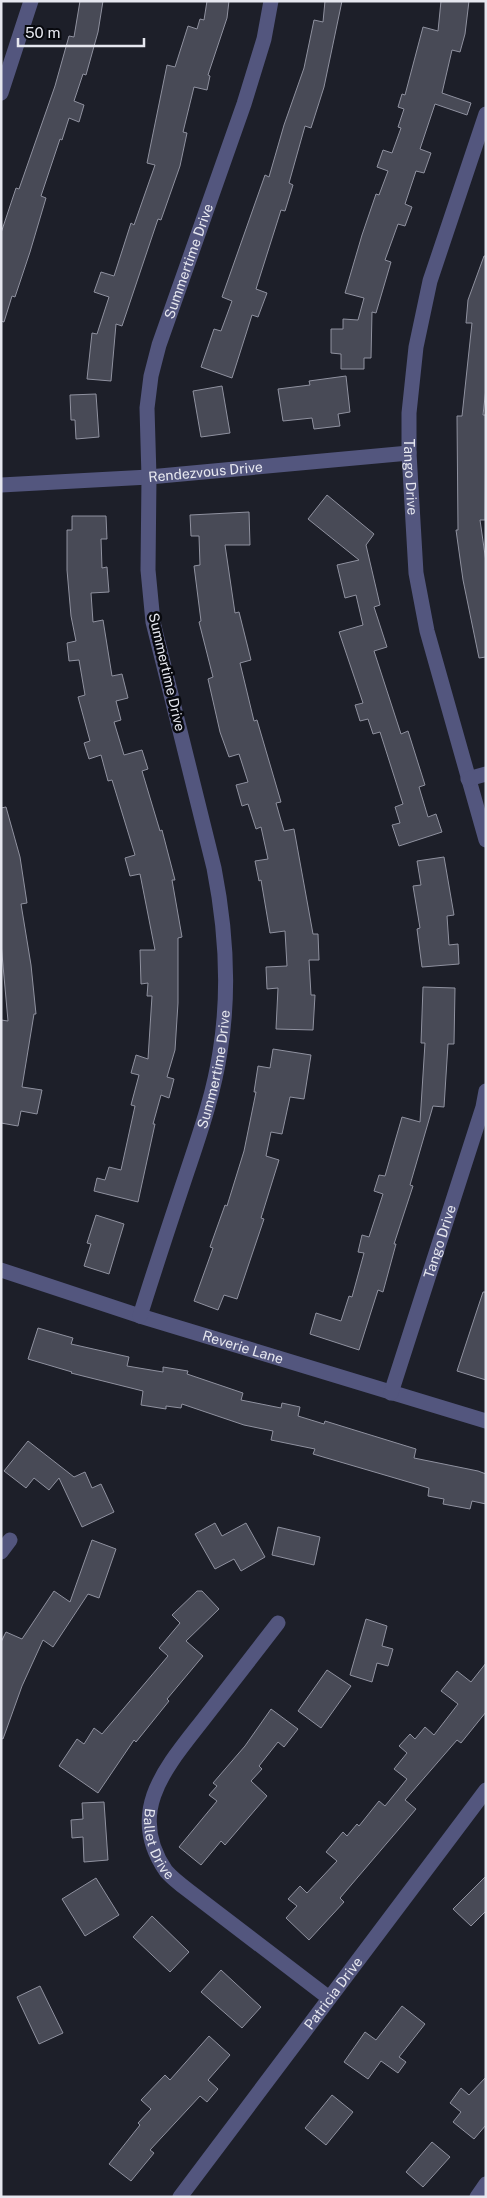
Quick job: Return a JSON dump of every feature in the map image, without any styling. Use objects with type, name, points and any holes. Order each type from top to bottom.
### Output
[{"type":"street","points":[[1,93],[31,1]]},
{"type":"street","name":"Summertime Drive","points":[[140,1316],[210,1103],[220,1052],[226,1001],[226,950],[217,884],[153,622],[148,570],[149,477],[147,408],[157,353],[244,104],[264,39],[271,1]]},
{"type":"street","name":"Tango Drive","points":[[486,114],[430,281],[416,347],[409,413],[409,453],[416,573],[427,631],[486,840]]},
{"type":"street","name":"Rendezvous Drive","points":[[1,484],[149,477],[409,453]]},
{"type":"street","points":[[468,779],[486,774]]},
{"type":"street","name":"Tango Drive","points":[[391,1393],[483,1107],[486,1092]]},
{"type":"street","name":"Reverie Lane","points":[[1,1270],[140,1316],[486,1422]]},
{"type":"street","name":"Ballet Drive","points":[[278,1623],[168,1765],[152,1797],[149,1823],[154,1849],[167,1872],[329,1998]]},
{"type":"street","name":"Patricia Drive","points":[[180,2197],[486,1790]]},
{"type":"street","points":[[477,2197],[486,2184]]},
{"type":"building","points":[[80,1],[103,1],[98,32],[86,75],[83,74],[74,101],[84,105],[79,122],[69,118],[62,140],[60,139],[41,196],[46,198],[30,252],[15,297],[12,296],[4,322],[1,321],[1,233],[16,188],[19,189],[55,86],[69,36],[74,37]]},
{"type":"building","points":[[207,1],[229,1],[227,18],[208,75],[210,76],[207,90],[194,87],[183,132],[187,133],[180,166],[161,220],[158,219],[122,326],[116,324],[111,381],[87,379],[92,333],[97,334],[109,297],[94,292],[101,272],[114,276],[131,223],[134,225],[155,165],[147,163],[167,65],[175,67],[188,26],[197,29],[200,19],[204,20]]},
{"type":"building","points":[[325,1],[342,1],[324,87],[311,128],[305,126],[289,183],[293,185],[285,211],[281,210],[256,289],[267,293],[258,317],[252,315],[232,378],[201,367],[214,329],[221,331],[232,301],[222,297],[265,175],[269,177],[284,125],[304,68],[314,20],[323,22]]},
{"type":"building","points":[[441,1],[469,1],[465,34],[460,52],[452,50],[442,93],[471,103],[467,115],[435,104],[420,149],[431,153],[424,173],[416,171],[405,204],[412,207],[405,226],[398,224],[385,260],[391,262],[376,313],[372,312],[371,358],[364,358],[364,369],[341,369],[341,354],[331,353],[331,329],[343,329],[343,319],[358,320],[364,298],[345,293],[376,194],[379,195],[388,171],[377,167],[383,150],[392,153],[401,128],[398,127],[404,109],[398,107],[402,94],[405,95],[423,27],[438,31]]},
{"type":"building","points":[[484,256],[486,256],[486,388],[483,415],[486,415],[485,520],[480,520],[486,562],[486,657],[479,658],[463,580],[456,530],[458,530],[457,416],[462,416],[472,323],[466,323],[468,300]]},
{"type":"building","points":[[346,376],[350,412],[338,414],[340,426],[314,429],[312,418],[283,421],[278,389],[310,385],[309,381]]},
{"type":"building","points":[[222,386],[230,433],[201,437],[193,391]]},
{"type":"building","points":[[96,394],[99,437],[76,439],[75,420],[71,420],[70,395]]},
{"type":"building","points":[[327,495],[374,534],[366,545],[380,605],[374,607],[387,647],[374,651],[401,734],[408,731],[425,785],[419,787],[428,817],[436,814],[442,832],[399,846],[392,825],[400,823],[395,807],[403,804],[380,732],[373,734],[368,719],[360,721],[355,705],[363,703],[339,632],[363,625],[356,595],[345,598],[337,565],[359,560],[308,519]]},
{"type":"building","points":[[249,512],[250,545],[225,545],[235,613],[239,612],[251,660],[240,663],[254,721],[257,720],[281,802],[276,803],[284,831],[294,829],[313,934],[318,934],[319,960],[309,960],[311,995],[315,995],[313,1030],[276,1029],[278,988],[267,989],[266,967],[287,966],[285,931],[270,933],[261,880],[259,881],[255,861],[268,859],[261,827],[256,829],[248,804],[242,806],[236,785],[248,782],[239,754],[229,757],[220,732],[208,679],[213,677],[199,622],[201,621],[194,566],[200,565],[199,536],[191,536],[190,515]]},
{"type":"building","points":[[72,516],[106,516],[107,539],[101,539],[102,568],[107,567],[109,592],[91,593],[93,622],[103,620],[112,676],[122,674],[128,698],[116,701],[121,720],[114,722],[124,755],[142,750],[148,769],[142,771],[160,831],[162,830],[175,880],[172,880],[182,937],[178,938],[178,1003],[175,1050],[167,1077],[174,1079],[169,1098],[161,1095],[153,1124],[155,1124],[138,1202],[94,1191],[97,1178],[105,1180],[109,1167],[121,1170],[135,1106],[131,1105],[139,1075],[131,1073],[136,1055],[148,1059],[152,996],[147,996],[148,983],[141,984],[140,950],[155,950],[140,874],[130,876],[125,858],[135,855],[112,780],[108,781],[101,755],[89,759],[84,743],[90,741],[78,697],[85,695],[79,660],[69,661],[67,643],[76,641],[71,616],[67,570],[67,530],[72,530]]},
{"type":"building","points":[[6,807],[20,857],[27,903],[21,904],[31,965],[36,1014],[34,1014],[22,1087],[42,1090],[37,1114],[21,1111],[18,1126],[1,1123],[1,1020],[8,1021],[1,943],[1,808]]},
{"type":"building","points":[[444,857],[454,915],[447,916],[449,945],[458,944],[459,964],[422,967],[417,929],[420,928],[413,886],[421,885],[417,861]]},
{"type":"building","points":[[423,987],[455,988],[454,1044],[448,1044],[444,1107],[433,1106],[410,1185],[413,1186],[394,1244],[396,1244],[383,1292],[378,1290],[359,1350],[310,1334],[316,1313],[341,1321],[349,1296],[352,1297],[364,1253],[358,1252],[362,1235],[369,1237],[383,1194],[374,1191],[379,1175],[385,1176],[402,1117],[420,1122],[425,1043],[421,1043]]},
{"type":"building","points":[[273,1049],[311,1055],[304,1099],[290,1097],[282,1134],[271,1132],[266,1156],[279,1160],[261,1218],[264,1219],[237,1299],[224,1295],[218,1310],[194,1301],[213,1248],[210,1247],[225,1205],[227,1206],[244,1151],[256,1092],[254,1092],[258,1066],[270,1068]]},
{"type":"building","points":[[96,1215],[124,1224],[109,1274],[84,1266],[91,1244],[87,1243]]},
{"type":"building","points":[[483,1292],[486,1292],[486,1380],[457,1371]]},
{"type":"building","points":[[38,1328],[73,1338],[71,1344],[129,1357],[127,1366],[163,1372],[163,1367],[188,1371],[187,1374],[243,1393],[241,1400],[281,1408],[282,1403],[300,1407],[298,1416],[324,1424],[325,1421],[416,1449],[414,1458],[486,1474],[486,1504],[472,1501],[470,1509],[443,1504],[444,1499],[428,1496],[429,1488],[313,1454],[315,1449],[271,1440],[273,1431],[244,1425],[182,1404],[181,1408],[166,1406],[166,1409],[141,1405],[143,1391],[71,1373],[28,1359]]},
{"type":"building","points":[[28,1441],[74,1477],[85,1472],[92,1488],[101,1484],[114,1512],[82,1527],[59,1478],[49,1490],[34,1478],[26,1488],[4,1471]]},
{"type":"building","points":[[215,1523],[222,1536],[246,1523],[265,1557],[241,1571],[234,1559],[215,1569],[195,1534]]},
{"type":"building","points":[[278,1527],[320,1537],[314,1565],[272,1555]]},
{"type":"building","points":[[92,1540],[116,1549],[99,1598],[88,1594],[53,1647],[43,1640],[22,1686],[3,1739],[1,1738],[1,1642],[6,1632],[22,1639],[54,1591],[70,1602]]},
{"type":"building","points":[[197,1591],[202,1591],[219,1609],[186,1641],[203,1656],[167,1699],[169,1701],[136,1742],[134,1740],[98,1793],[59,1766],[77,1739],[84,1744],[94,1728],[102,1734],[168,1656],[159,1648],[180,1623],[172,1615]]},
{"type":"building","points":[[366,1619],[387,1626],[382,1646],[393,1649],[388,1666],[377,1663],[372,1682],[350,1675]]},
{"type":"building","points":[[486,1663],[486,1712],[461,1743],[457,1740],[405,1800],[416,1809],[340,1898],[344,1902],[309,1940],[286,1918],[297,1906],[288,1899],[300,1886],[307,1893],[337,1861],[326,1852],[343,1832],[347,1836],[357,1824],[359,1826],[379,1801],[385,1806],[407,1779],[394,1769],[407,1753],[399,1746],[410,1734],[415,1739],[425,1727],[434,1735],[458,1704],[441,1691],[457,1671],[471,1682]]},
{"type":"building","points":[[327,1670],[351,1686],[321,1728],[298,1711]]},
{"type":"building","points":[[271,1709],[298,1729],[284,1747],[278,1742],[259,1766],[262,1769],[251,1781],[267,1796],[225,1845],[221,1841],[201,1865],[179,1847],[217,1801],[209,1795],[217,1786],[213,1783],[245,1746]]},
{"type":"building","points":[[104,1802],[108,1860],[84,1862],[83,1837],[72,1838],[71,1820],[83,1819],[82,1803]]},
{"type":"building","points":[[486,1876],[486,1911],[471,1926],[453,1909]]},
{"type":"building","points":[[96,1878],[119,1915],[85,1936],[62,1899]]},
{"type":"building","points":[[152,1916],[189,1952],[170,1972],[133,1937]]},
{"type":"building","points":[[221,1970],[261,2007],[242,2028],[201,1992]]},
{"type":"building","points":[[40,1986],[63,2033],[39,2044],[17,1997]]},
{"type":"building","points":[[402,2006],[425,2024],[399,2057],[406,2062],[398,2073],[381,2061],[368,2079],[344,2062],[365,2032],[376,2040]]},
{"type":"building","points":[[209,2036],[230,2055],[208,2080],[218,2089],[207,2102],[200,2096],[150,2150],[154,2153],[131,2181],[109,2164],[140,2125],[138,2123],[151,2109],[141,2100],[165,2075],[170,2080]]},
{"type":"building","points":[[486,2077],[486,2125],[474,2139],[453,2122],[461,2112],[450,2103],[461,2088],[469,2095]]},
{"type":"building","points":[[332,2095],[353,2112],[326,2145],[305,2128]]},
{"type":"building","points":[[432,2142],[450,2157],[423,2187],[406,2172]]}]
